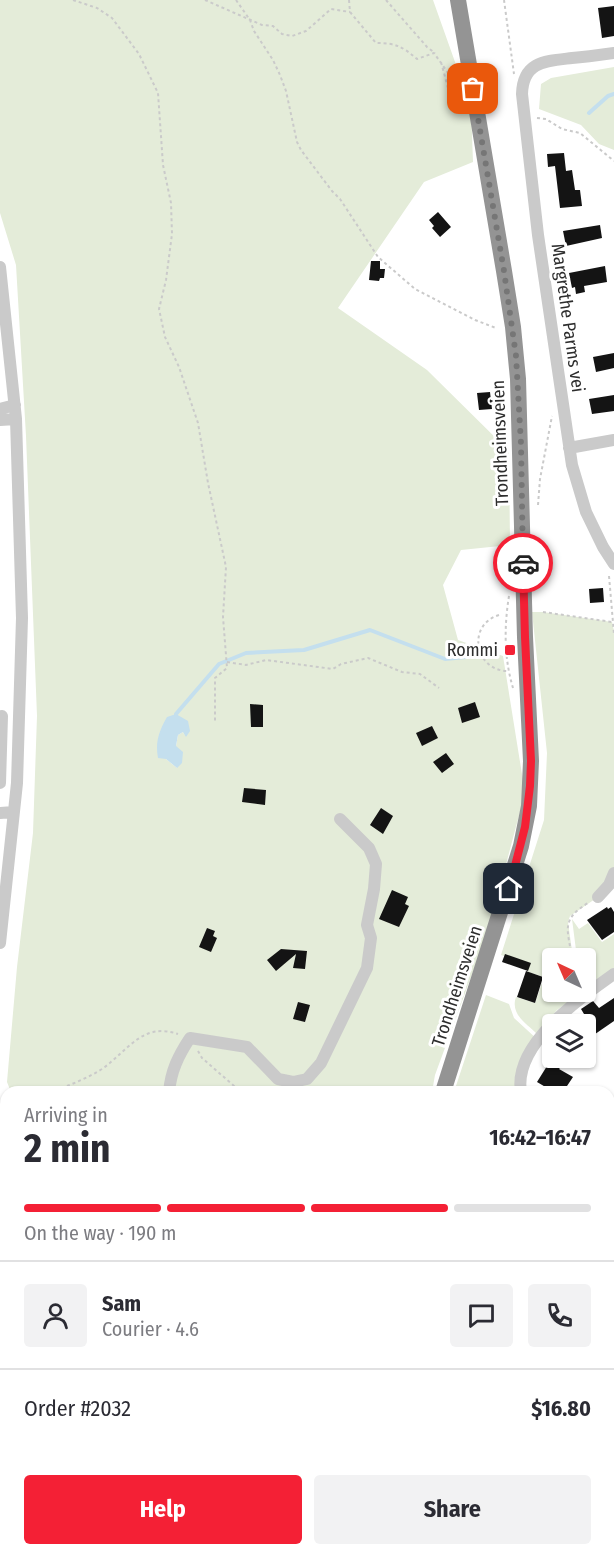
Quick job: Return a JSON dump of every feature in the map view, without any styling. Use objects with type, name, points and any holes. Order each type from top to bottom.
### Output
[{"type":"highway","name":"Trondheimsveien","points":[[445,1086],[521,846],[528,806],[531,761],[516,356],[504,271],[458,0]]},
{"type":"street","name":"Margrethe Parms vei","points":[[612,568],[586,512],[569,448],[538,235],[523,86],[530,69],[544,62],[614,53]]},
{"type":"street","points":[[0,267],[16,419],[22,618],[20,711],[14,812],[0,944]]},
{"type":"street","points":[[0,409],[15,405]]},
{"type":"street","points":[[0,420],[16,419]]},
{"type":"street","points":[[569,448],[614,440]]},
{"type":"street","points":[[0,783],[2,716]]},
{"type":"street","points":[[0,813],[14,812]]},
{"type":"street","points":[[169,1086],[170,1076],[177,1057],[189,1038],[247,1047],[278,1079],[293,1082],[307,1079],[321,1063],[368,968],[371,938],[367,925],[376,864],[369,848],[340,819]]},
{"type":"street","points":[[598,897],[609,885],[614,873]]},
{"type":"street","points":[[520,1086],[522,1070],[527,1059],[546,1030],[573,1003],[614,974]]},
{"type":"path","points":[[73,0],[97,8],[112,18],[139,54],[158,93],[164,165],[171,203],[172,234],[166,280],[159,309],[165,337],[179,367],[198,423],[226,567],[223,617],[227,668],[215,678],[215,723]]},
{"type":"path","points":[[205,0],[262,25],[273,26],[282,34],[292,36],[306,32],[331,9],[350,12]]},
{"type":"path","points":[[236,0],[273,60],[286,91],[297,142],[301,150],[340,199],[378,257],[415,289],[475,320],[496,328]]},
{"type":"path","points":[[349,0],[350,12],[376,43],[391,43],[404,48],[417,58],[434,53]]},
{"type":"path","points":[[386,0],[441,61],[459,88],[457,77]]},
{"type":"path","points":[[504,0],[511,61],[516,79]]},
{"type":"path","points":[[441,61],[448,88],[462,106],[460,97]]},
{"type":"path","points":[[525,119],[546,119],[562,129],[580,133],[614,161]]},
{"type":"path","points":[[538,505],[548,435],[552,416],[556,411]]},
{"type":"path","points":[[612,568],[614,634]]},
{"type":"path","points":[[509,593],[506,622],[508,671],[514,696]]},
{"type":"path","points":[[543,612],[612,622]]},
{"type":"path","points":[[499,615],[482,628],[477,639],[478,646],[490,665],[501,671],[508,671]]},
{"type":"path","points":[[227,662],[246,665],[266,660],[333,669],[341,664],[369,658],[402,672],[420,674],[439,688]]},
{"type":"path","points":[[572,948],[568,922],[570,916],[598,897]]},
{"type":"path","points":[[66,1086],[102,1069],[141,1036],[155,1030],[163,1030],[189,1038],[202,1058],[234,1086]]},
{"type":"green space","points":[[0,0],[433,0],[471,107],[473,162],[424,182],[338,308],[427,370],[509,451],[510,545],[461,550],[443,585],[458,640],[503,656],[525,793],[489,928],[435,1075],[433,1086],[9,1086],[7,1082],[17,967],[33,833],[37,716],[26,436],[16,265],[0,213]],"holes":[[[176,715],[185,736],[183,732],[178,735],[176,746],[177,768],[166,759]]]},
{"type":"green space","points":[[614,67],[614,150],[599,144],[581,125],[539,109],[541,84],[551,78]]},
{"type":"green space","points":[[532,612],[612,622],[614,631],[614,873],[598,897],[570,916],[568,922],[572,948],[542,948],[542,976],[528,972],[529,964],[501,955],[544,820],[547,753]]},
{"type":"green space","points":[[572,919],[579,929],[588,923],[602,942],[614,934],[614,968],[596,980],[596,948],[576,948]]},
{"type":"green space","points":[[542,983],[542,1002],[568,1002],[554,1014],[542,1014],[542,1028],[537,1034],[520,1018],[515,1008],[516,997],[535,1003]]},
{"type":"green space","points":[[486,995],[509,1004],[514,1018],[538,1040],[519,1086],[456,1086]]},
{"type":"water","points":[[176,714],[188,721],[190,731],[186,737],[183,732],[178,735],[176,746],[183,752],[182,763],[177,768],[166,759],[158,758],[157,747],[160,732],[167,717]]},
{"type":"building","points":[[614,6],[614,36],[602,38],[598,8]]},
{"type":"building","points":[[564,153],[566,171],[572,170],[575,190],[580,190],[582,206],[560,208],[555,166],[548,167],[547,154]]},
{"type":"building","points":[[438,212],[451,227],[440,237],[432,228],[434,226],[429,220]]},
{"type":"building","points":[[600,225],[602,238],[566,246],[563,231]]},
{"type":"building","points":[[371,261],[380,261],[380,269],[385,269],[384,278],[380,278],[379,281],[369,280]]},
{"type":"building","points":[[605,266],[607,282],[584,286],[585,292],[576,294],[575,287],[572,288],[569,273]]},
{"type":"building","points":[[614,353],[614,368],[596,372],[593,357]]},
{"type":"building","points":[[490,392],[492,409],[479,410],[477,393]]},
{"type":"building","points":[[614,395],[614,411],[592,414],[589,399]]},
{"type":"building","points":[[603,588],[604,602],[590,603],[589,589]]},
{"type":"building","points":[[475,702],[480,717],[462,723],[458,708]]},
{"type":"building","points":[[250,704],[263,705],[263,727],[251,727]]},
{"type":"building","points":[[432,726],[438,738],[422,746],[416,733]]},
{"type":"building","points":[[446,753],[454,764],[442,773],[433,762]]},
{"type":"building","points":[[244,788],[266,790],[265,805],[242,802]]},
{"type":"building","points":[[381,808],[393,816],[383,834],[370,825]]},
{"type":"building","points":[[392,890],[408,897],[405,904],[409,906],[399,927],[379,919]]},
{"type":"building","points":[[607,907],[608,909],[611,907],[614,912],[614,932],[602,940],[587,920]]},
{"type":"building","points":[[207,928],[215,931],[213,936],[217,938],[211,952],[199,947]]},
{"type":"building","points":[[281,949],[307,951],[305,969],[293,968],[296,954],[276,971],[267,960]]},
{"type":"building","points":[[505,954],[531,963],[528,971],[502,962]]},
{"type":"building","points":[[526,971],[542,977],[535,1003],[517,997]]},
{"type":"building","points":[[614,998],[614,1021],[596,1033],[596,1014],[584,1014],[581,1009],[592,1002],[599,1008]]},
{"type":"building","points":[[298,1002],[310,1005],[305,1022],[293,1019]]},
{"type":"building","points":[[546,1068],[560,1068],[573,1077],[567,1086],[544,1086],[537,1082]]},
{"type":"waterway","points":[[589,113],[608,96],[614,94]]},
{"type":"waterway","points":[[176,714],[219,664],[246,653],[304,650],[370,630],[445,659],[476,656]]},
{"type":"way so far","points":[[473,89],[513,327],[519,392],[523,563]]},
{"type":"place","name":"Rommi","points":[[510,650]]},
{"type":"route","points":[[509,889],[525,827],[530,786],[523,563]]}]
